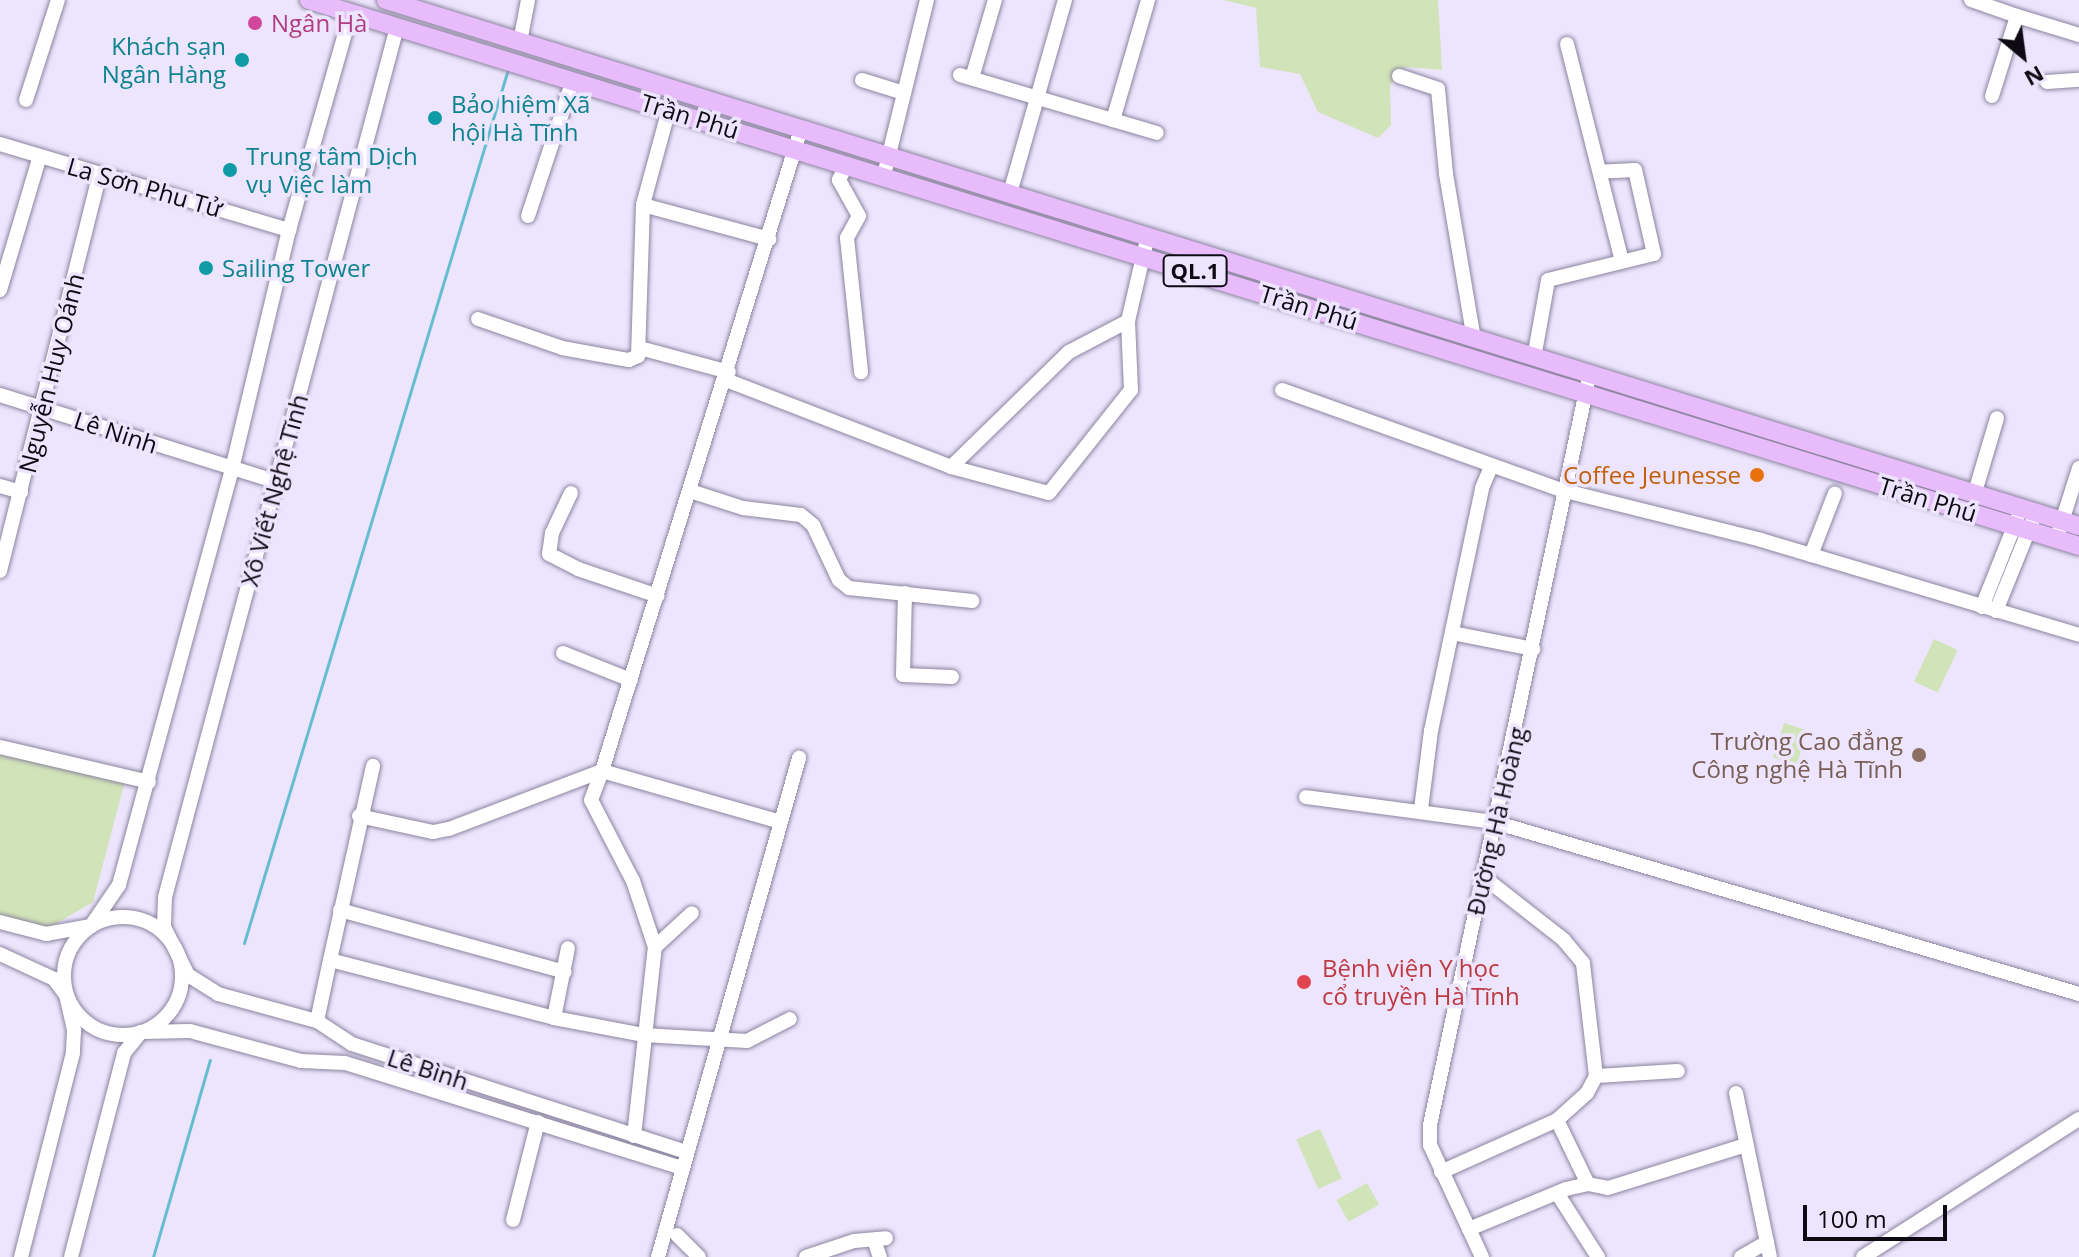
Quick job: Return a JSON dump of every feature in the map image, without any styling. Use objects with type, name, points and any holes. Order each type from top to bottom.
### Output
[{"type":"main road","name":"Trần Phú","points":[[309,0],[1144,255],[2025,519],[2066,528],[2079,546]]},
{"type":"main road","name":"Trần Phú","points":[[390,1],[1148,235],[1534,358],[1587,386],[1975,492],[2025,519]]},
{"type":"street","points":[[26,100],[58,0]]},
{"type":"street","points":[[520,42],[528,0]]},
{"type":"street","points":[[884,175],[927,0]]},
{"type":"street","points":[[995,0],[966,76],[1157,133]]},
{"type":"street","points":[[1010,193],[1065,0]]},
{"type":"street","points":[[1113,120],[1148,0]]},
{"type":"street","points":[[1971,0],[2079,35]]},
{"type":"street","name":"Xô Viết Nghệ Tĩnh","points":[[91,926],[119,885],[149,782],[232,469],[289,230],[351,13]]},
{"type":"street","points":[[1992,96],[2017,16]]},
{"type":"street","name":"Xô Viết Nghệ Tĩnh","points":[[177,950],[164,927],[165,897],[397,27]]},
{"type":"street","points":[[1567,44],[1622,261]]},
{"type":"street","points":[[1399,76],[1438,89],[1446,174],[1474,339]]},
{"type":"street","points":[[528,216],[573,80]]},
{"type":"street","points":[[862,80],[904,93]]},
{"type":"street","points":[[2047,82],[2079,80]]},
{"type":"street","points":[[478,319],[612,358],[629,360],[640,348],[643,205],[669,109]]},
{"type":"street","points":[[634,1136],[655,947],[633,881],[591,800],[727,376],[801,129]]},
{"type":"street","name":"La Sơn Phu Tử","points":[[0,144],[289,230]]},
{"type":"street","points":[[0,290],[40,156]]},
{"type":"street","points":[[847,164],[839,180],[859,216],[847,238],[861,372]]},
{"type":"street","points":[[1534,358],[1548,280],[1654,254],[1638,174],[1632,168],[1600,172]]},
{"type":"street","name":"Nguyễn Huy Oánh","points":[[0,571],[100,174]]},
{"type":"street","points":[[643,205],[769,239]]},
{"type":"street","points":[[640,348],[727,376],[951,467],[1049,493],[1131,390],[1128,321],[1148,235]]},
{"type":"street","points":[[951,467],[1069,352],[1128,321]]},
{"type":"street","name":"Đường Hà Hoàng","points":[[1482,1257],[1430,1145],[1430,1125],[1481,875],[1533,649],[1561,490],[1587,386]]},
{"type":"street","points":[[1282,390],[1561,490],[1811,555],[2079,635]]},
{"type":"street","name":"Lê Ninh","points":[[0,395],[277,482]]},
{"type":"street","points":[[1975,492],[1997,418]]},
{"type":"street","points":[[1421,809],[1452,633],[1482,488],[1491,467]]},
{"type":"street","points":[[2066,528],[2079,468]]},
{"type":"street","points":[[0,486],[21,492]]},
{"type":"street","points":[[690,491],[743,508],[801,515],[813,525],[844,585],[972,601]]},
{"type":"street","points":[[571,493],[552,533],[549,554],[578,569],[658,596]]},
{"type":"street","points":[[1811,555],[1835,493]]},
{"type":"street","points":[[1989,609],[2025,519]]},
{"type":"street","points":[[905,593],[903,675],[952,677]]},
{"type":"street","points":[[1452,633],[1533,649]]},
{"type":"street","points":[[563,653],[631,680]]},
{"type":"street","points":[[0,747],[149,782]]},
{"type":"street","points":[[658,1257],[799,758]]},
{"type":"street","points":[[317,1021],[359,816],[373,766]]},
{"type":"street","points":[[359,816],[433,832],[449,829],[602,771],[781,822]]},
{"type":"street","points":[[1306,797],[1365,807],[1421,809],[1494,822],[2079,994]]},
{"type":"street","points":[[1441,1172],[1557,1120],[1587,1093],[1596,1076],[1583,963],[1564,940],[1481,875]]},
{"type":"street","points":[[340,910],[565,972]]},
{"type":"street","points":[[655,947],[692,913]]},
{"type":"street","points":[[0,922],[46,934],[91,926],[123,916],[140,918],[168,936],[177,950],[181,990],[159,1023],[141,1032],[124,1053],[71,1257]]},
{"type":"street","points":[[21,1257],[73,1053],[64,963],[91,926]]},
{"type":"street","points":[[554,1018],[568,948]]},
{"type":"street","name":"Lê Bình","points":[[177,950],[188,975],[203,986],[317,1021],[352,1044],[687,1152]]},
{"type":"street","points":[[0,954],[42,969],[66,995],[81,1018],[104,1033],[141,1032]]},
{"type":"street","points":[[330,960],[554,1018],[644,1035],[719,1040],[758,1038],[790,1019]]},
{"type":"street","name":"Lê Bình","points":[[141,1032],[190,1031],[301,1061],[345,1063],[683,1168]]},
{"type":"street","points":[[345,1063],[352,1044]]},
{"type":"street","points":[[1596,1076],[1678,1071]]},
{"type":"street","points":[[1736,1093],[1768,1250],[1741,1257]]},
{"type":"street","points":[[1863,1257],[2079,1119]]},
{"type":"street","points":[[1557,1120],[1588,1184]]},
{"type":"street","points":[[513,1220],[538,1122]]},
{"type":"street","points":[[1469,1229],[1557,1193],[1588,1184],[1608,1188],[1746,1145]]},
{"type":"street","points":[[1557,1193],[1598,1257]]},
{"type":"street","points":[[677,1235],[699,1257]]},
{"type":"street","points":[[808,1257],[880,1239],[880,1257]]},
{"type":"green space","points":[[1224,0],[1438,0],[1442,70],[1406,67],[1390,85],[1391,125],[1378,138],[1318,112],[1300,74],[1260,67],[1256,8]]},
{"type":"green space","points":[[1934,639],[1958,650],[1938,693],[1914,682]]},
{"type":"green space","points":[[1784,723],[1808,731],[1797,765],[1773,757]]},
{"type":"green space","points":[[0,751],[125,781],[93,902],[47,929],[0,916]]},
{"type":"green space","points":[[1320,1129],[1342,1178],[1318,1189],[1296,1140]]},
{"type":"green space","points":[[1367,1183],[1379,1205],[1349,1222],[1336,1200]]},
{"type":"waterway","points":[[244,943],[508,69]]},
{"type":"waterway","points":[[153,1257],[210,1060]]},
{"type":"place","name":"Ngân Hà","points":[[255,23]]},
{"type":"place","name":"Khách sạn Ngân Hàng","points":[[242,60]]},
{"type":"place","name":"Bảo hiệm Xã hội Hà Tĩnh","points":[[435,118]]},
{"type":"place","name":"Trung tâm Dịch vụ Việc làm","points":[[230,170]]},
{"type":"place","name":"Sailing Tower","points":[[206,268]]},
{"type":"place","name":"Coffee Jeunesse","points":[[1757,475]]},
{"type":"place","name":"Trường Cao đẳng Công nghệ Hà Tĩnh","points":[[1919,755]]},
{"type":"place","name":"Bệnh viện Y học cổ truyền Hà Tĩnh","points":[[1304,982]]}]
